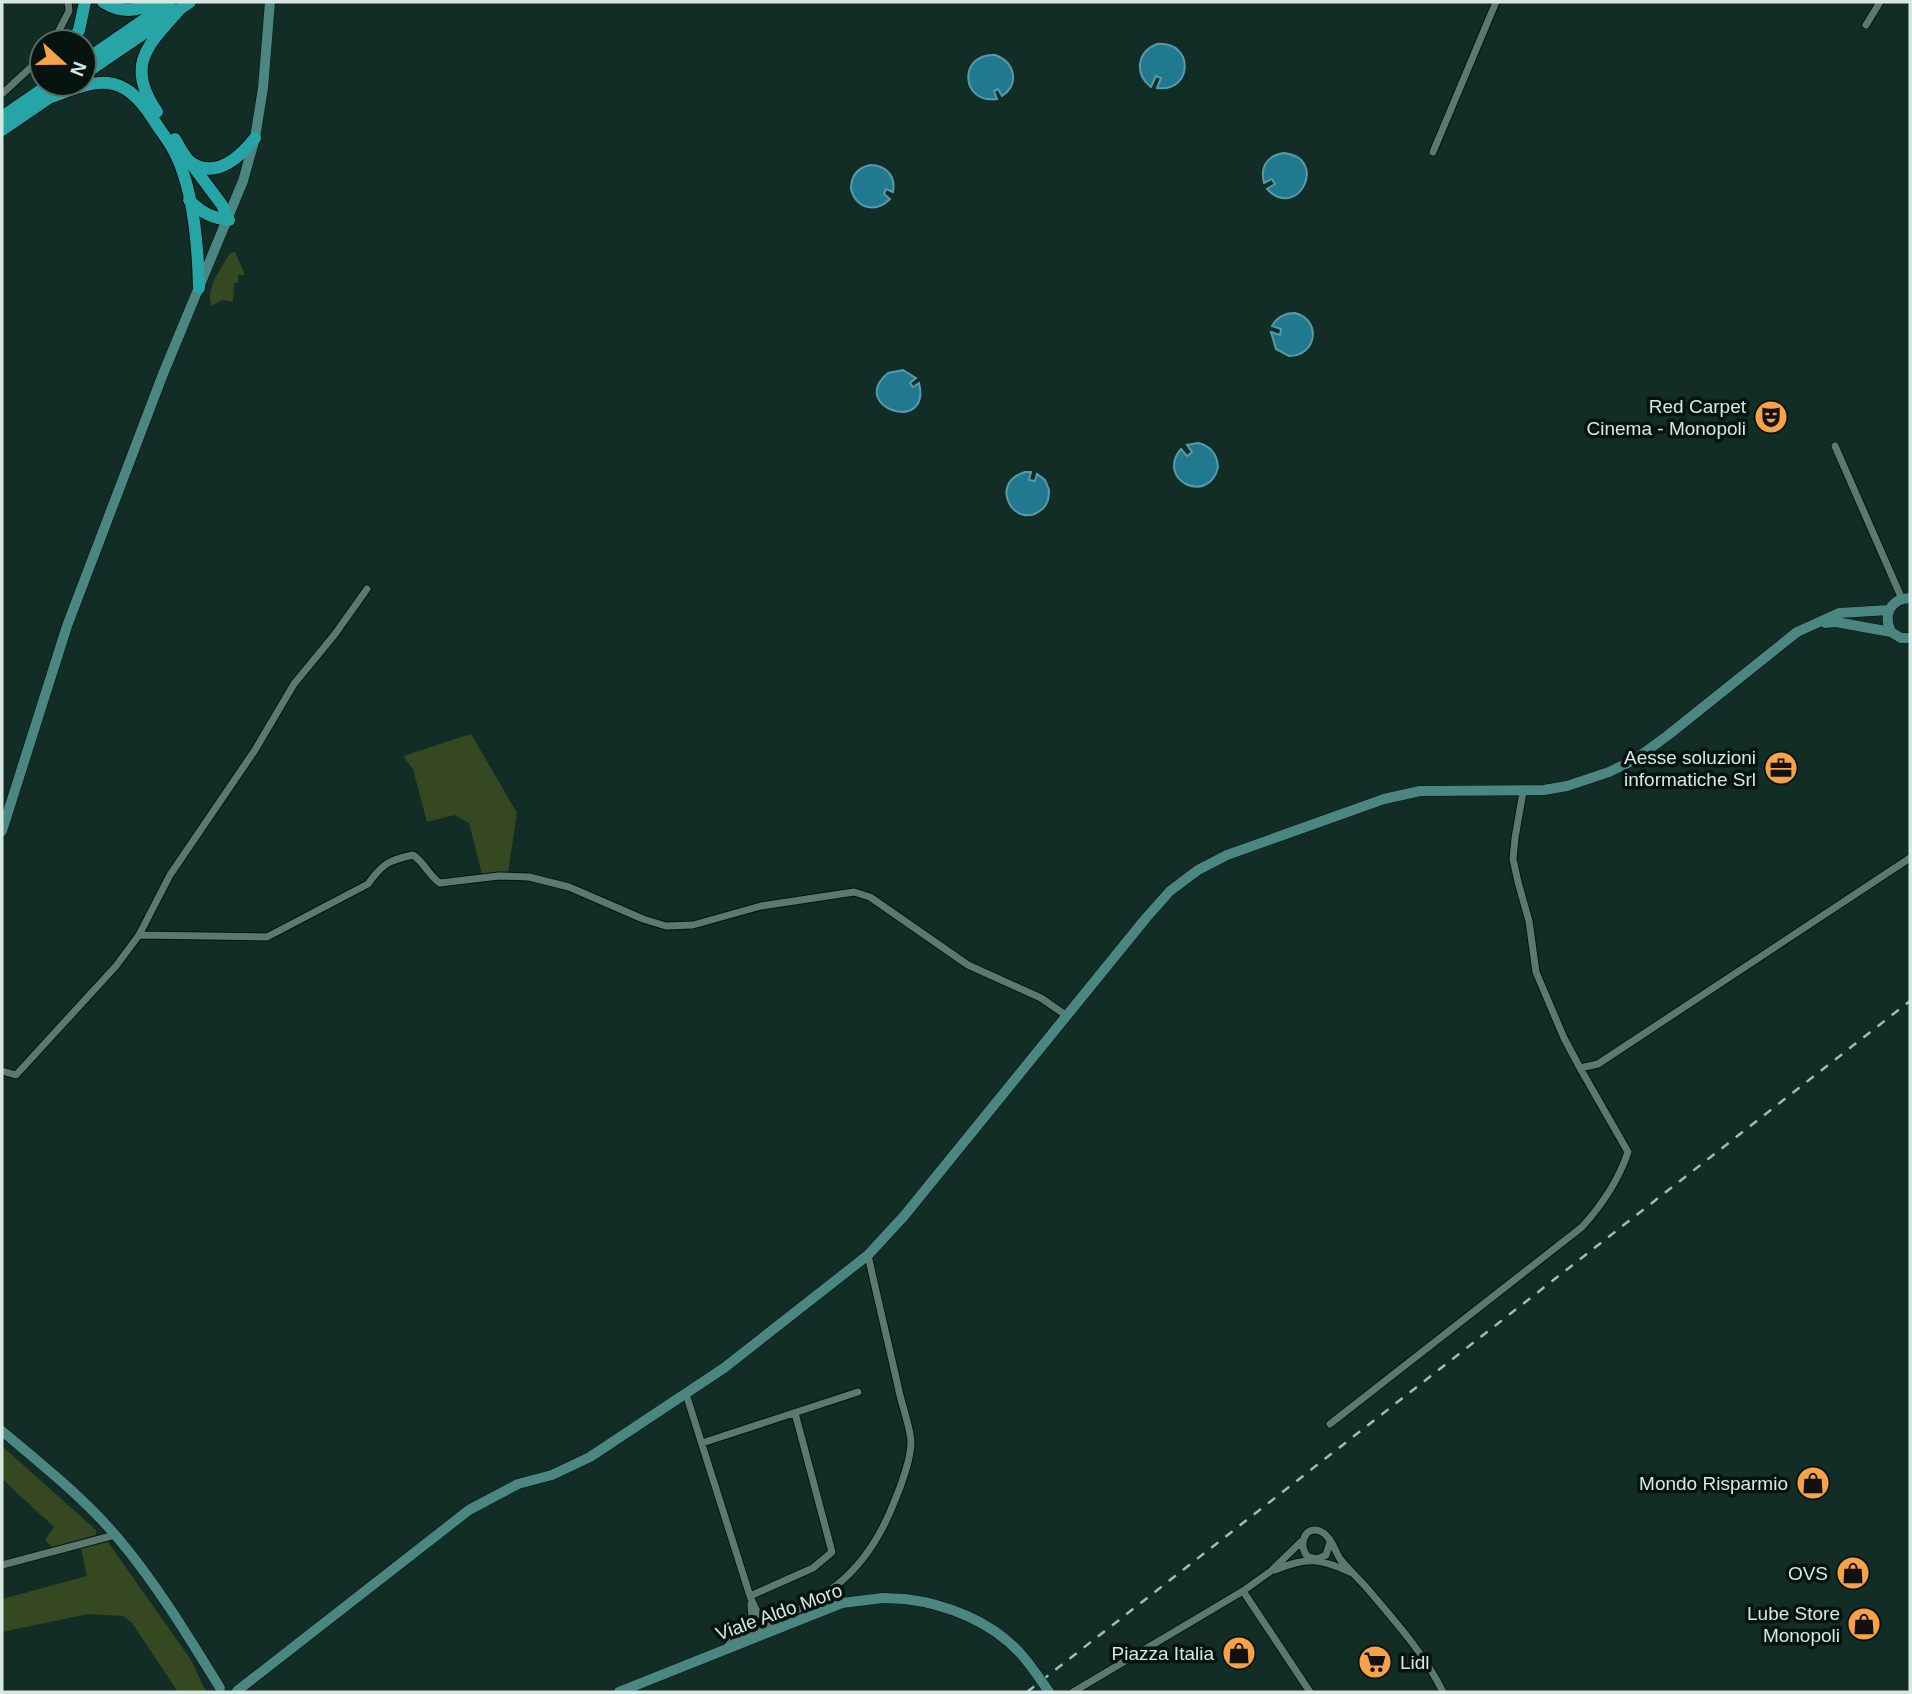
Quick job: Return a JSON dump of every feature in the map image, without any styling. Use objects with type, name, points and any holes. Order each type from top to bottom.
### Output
[{"type":"highway","points":[[79,28],[85,2]]},
{"type":"highway","points":[[103,2],[113,8],[130,11],[154,2]]},
{"type":"highway","points":[[98,53],[180,4]]},
{"type":"highway","points":[[98,64],[180,4]]},
{"type":"highway","points":[[180,4],[151,41],[142,61],[141,82],[152,104],[222,205],[229,220]]},
{"type":"highway","points":[[98,84],[110,83],[128,89],[146,108],[174,151],[189,200],[198,249],[199,288]]},
{"type":"highway","points":[[2,117],[32,98]]},
{"type":"highway","points":[[2,130],[37,98]]},
{"type":"highway","points":[[190,162],[207,167],[223,166],[241,156],[255,138]]},
{"type":"highway","points":[[189,200],[213,218],[229,220]]},
{"type":"street","points":[[60,28],[69,11],[68,2]]},
{"type":"street","points":[[2,831],[68,626],[162,377],[243,181],[255,138],[263,89],[270,2]]},
{"type":"street","points":[[1433,152],[1496,2]]},
{"type":"street","points":[[1866,24],[1880,2]]},
{"type":"street","points":[[2,94],[28,70]]},
{"type":"street","points":[[1835,446],[1906,599],[1895,602],[1889,610],[1887,620],[1891,632]]},
{"type":"street","points":[[2,1071],[16,1075],[116,966],[139,935],[170,875],[254,750],[294,684],[367,589]]},
{"type":"street","points":[[2,1431],[54,1474],[115,1535],[175,1616],[219,1690],[226,1686],[237,1692],[469,1510],[518,1484],[552,1475],[581,1462],[686,1394],[762,1339],[868,1255],[904,1216],[1170,891],[1198,870],[1227,855],[1384,799],[1420,791],[1523,792],[1567,786],[1609,772],[1634,760],[1667,736],[1797,632],[1839,613],[1889,610]]},
{"type":"street","points":[[1817,623],[1836,622],[1891,632],[1909,639]]},
{"type":"street","points":[[1330,1424],[1582,1227],[1595,1212],[1628,1152],[1564,1038],[1536,972],[1529,921],[1513,859],[1523,792]]},
{"type":"street","points":[[139,935],[267,937],[368,884],[379,869],[394,859],[412,855],[424,862],[440,883],[499,876],[529,877],[569,887],[666,926],[692,925],[761,906],[854,892],[870,897],[968,965],[1041,998],[1067,1016]]},
{"type":"street","points":[[1580,1068],[1598,1064],[1910,858]]},
{"type":"street","points":[[726,1649],[731,1641],[812,1604],[835,1588],[858,1566],[875,1543],[899,1491],[911,1443],[868,1255]]},
{"type":"street","points":[[702,1443],[858,1392]]},
{"type":"street","points":[[686,1394],[750,1596],[758,1614],[764,1619],[775,1621]]},
{"type":"street","points":[[750,1596],[813,1568],[832,1552],[795,1413]]},
{"type":"street","points":[[1271,1572],[1308,1533],[1317,1531],[1325,1534],[1341,1560],[1418,1651],[1443,1692]]},
{"type":"street","points":[[2,1565],[115,1535]]},
{"type":"street","points":[[1303,1540],[1302,1549],[1313,1559],[1353,1573]]},
{"type":"street","points":[[1073,1692],[1271,1572],[1296,1561],[1326,1555],[1330,1542]]},
{"type":"street","points":[[1243,1591],[1310,1692]]},
{"type":"street","points":[[744,1635],[752,1618],[750,1596]]},
{"type":"street","name":"Viale Aldo Moro","points":[[619,1692],[842,1604],[905,1598],[959,1612],[989,1627],[1020,1652],[1049,1692]]},
{"type":"green space","points":[[235,252],[245,275],[238,275],[238,283],[234,283],[233,302],[222,300],[212,306],[212,286],[230,253]]},
{"type":"green space","points":[[471,734],[517,813],[508,872],[482,874],[469,823],[454,815],[427,822],[413,769],[403,756]]},
{"type":"green space","points":[[2,1446],[96,1530],[96,1535],[52,1547],[45,1540],[54,1527],[2,1479]]},
{"type":"green space","points":[[108,1542],[191,1660],[206,1692],[178,1692],[132,1623],[123,1616],[88,1614],[2,1632],[2,1599],[87,1576],[81,1548]]},
{"type":"water","points":[[1157,44],[1169,45],[1178,50],[1183,58],[1183,75],[1178,83],[1169,87],[1157,88],[1161,78],[1156,76],[1151,87],[1140,70],[1145,52]]},
{"type":"water","points":[[995,55],[1011,68],[1013,80],[1008,91],[1002,96],[998,89],[994,91],[997,99],[985,98],[970,87],[970,69],[974,62]]},
{"type":"water","points":[[1277,154],[1297,157],[1305,165],[1307,175],[1298,193],[1289,198],[1279,197],[1267,189],[1275,184],[1272,179],[1264,183],[1263,177],[1266,163]]},
{"type":"water","points":[[870,165],[889,172],[894,186],[893,192],[886,189],[884,194],[890,199],[884,204],[867,207],[857,201],[851,189],[856,173]]},
{"type":"water","points":[[1295,313],[1309,323],[1313,337],[1306,350],[1289,356],[1276,349],[1271,332],[1280,335],[1281,329],[1272,326],[1274,323],[1281,316]]},
{"type":"water","points":[[903,370],[916,378],[910,383],[913,387],[919,383],[920,399],[914,408],[904,412],[883,405],[877,396],[878,385],[888,373]]},
{"type":"water","points":[[1198,443],[1212,451],[1218,467],[1213,479],[1205,485],[1195,487],[1179,479],[1175,460],[1181,449],[1187,456],[1192,452],[1187,445]]},
{"type":"water","points":[[1031,472],[1029,480],[1035,481],[1037,474],[1045,480],[1049,490],[1045,506],[1031,515],[1014,510],[1007,494],[1008,486],[1014,478]]},
{"type":"railway","points":[[1027,1692],[1910,1001]]},
{"type":"place","name":"Red Carpet Cinema - Monopoli","points":[[1771,417]]},
{"type":"place","name":"Aesse soluzioni informatiche Srl","points":[[1781,768]]},
{"type":"place","name":"Mondo Risparmio","points":[[1813,1483]]},
{"type":"place","name":"OVS","points":[[1853,1573]]},
{"type":"place","name":"Lube Store Monopoli","points":[[1864,1624]]},
{"type":"place","name":"Piazza Italia","points":[[1239,1653]]},
{"type":"place","name":"Lidl","points":[[1375,1662]]}]
